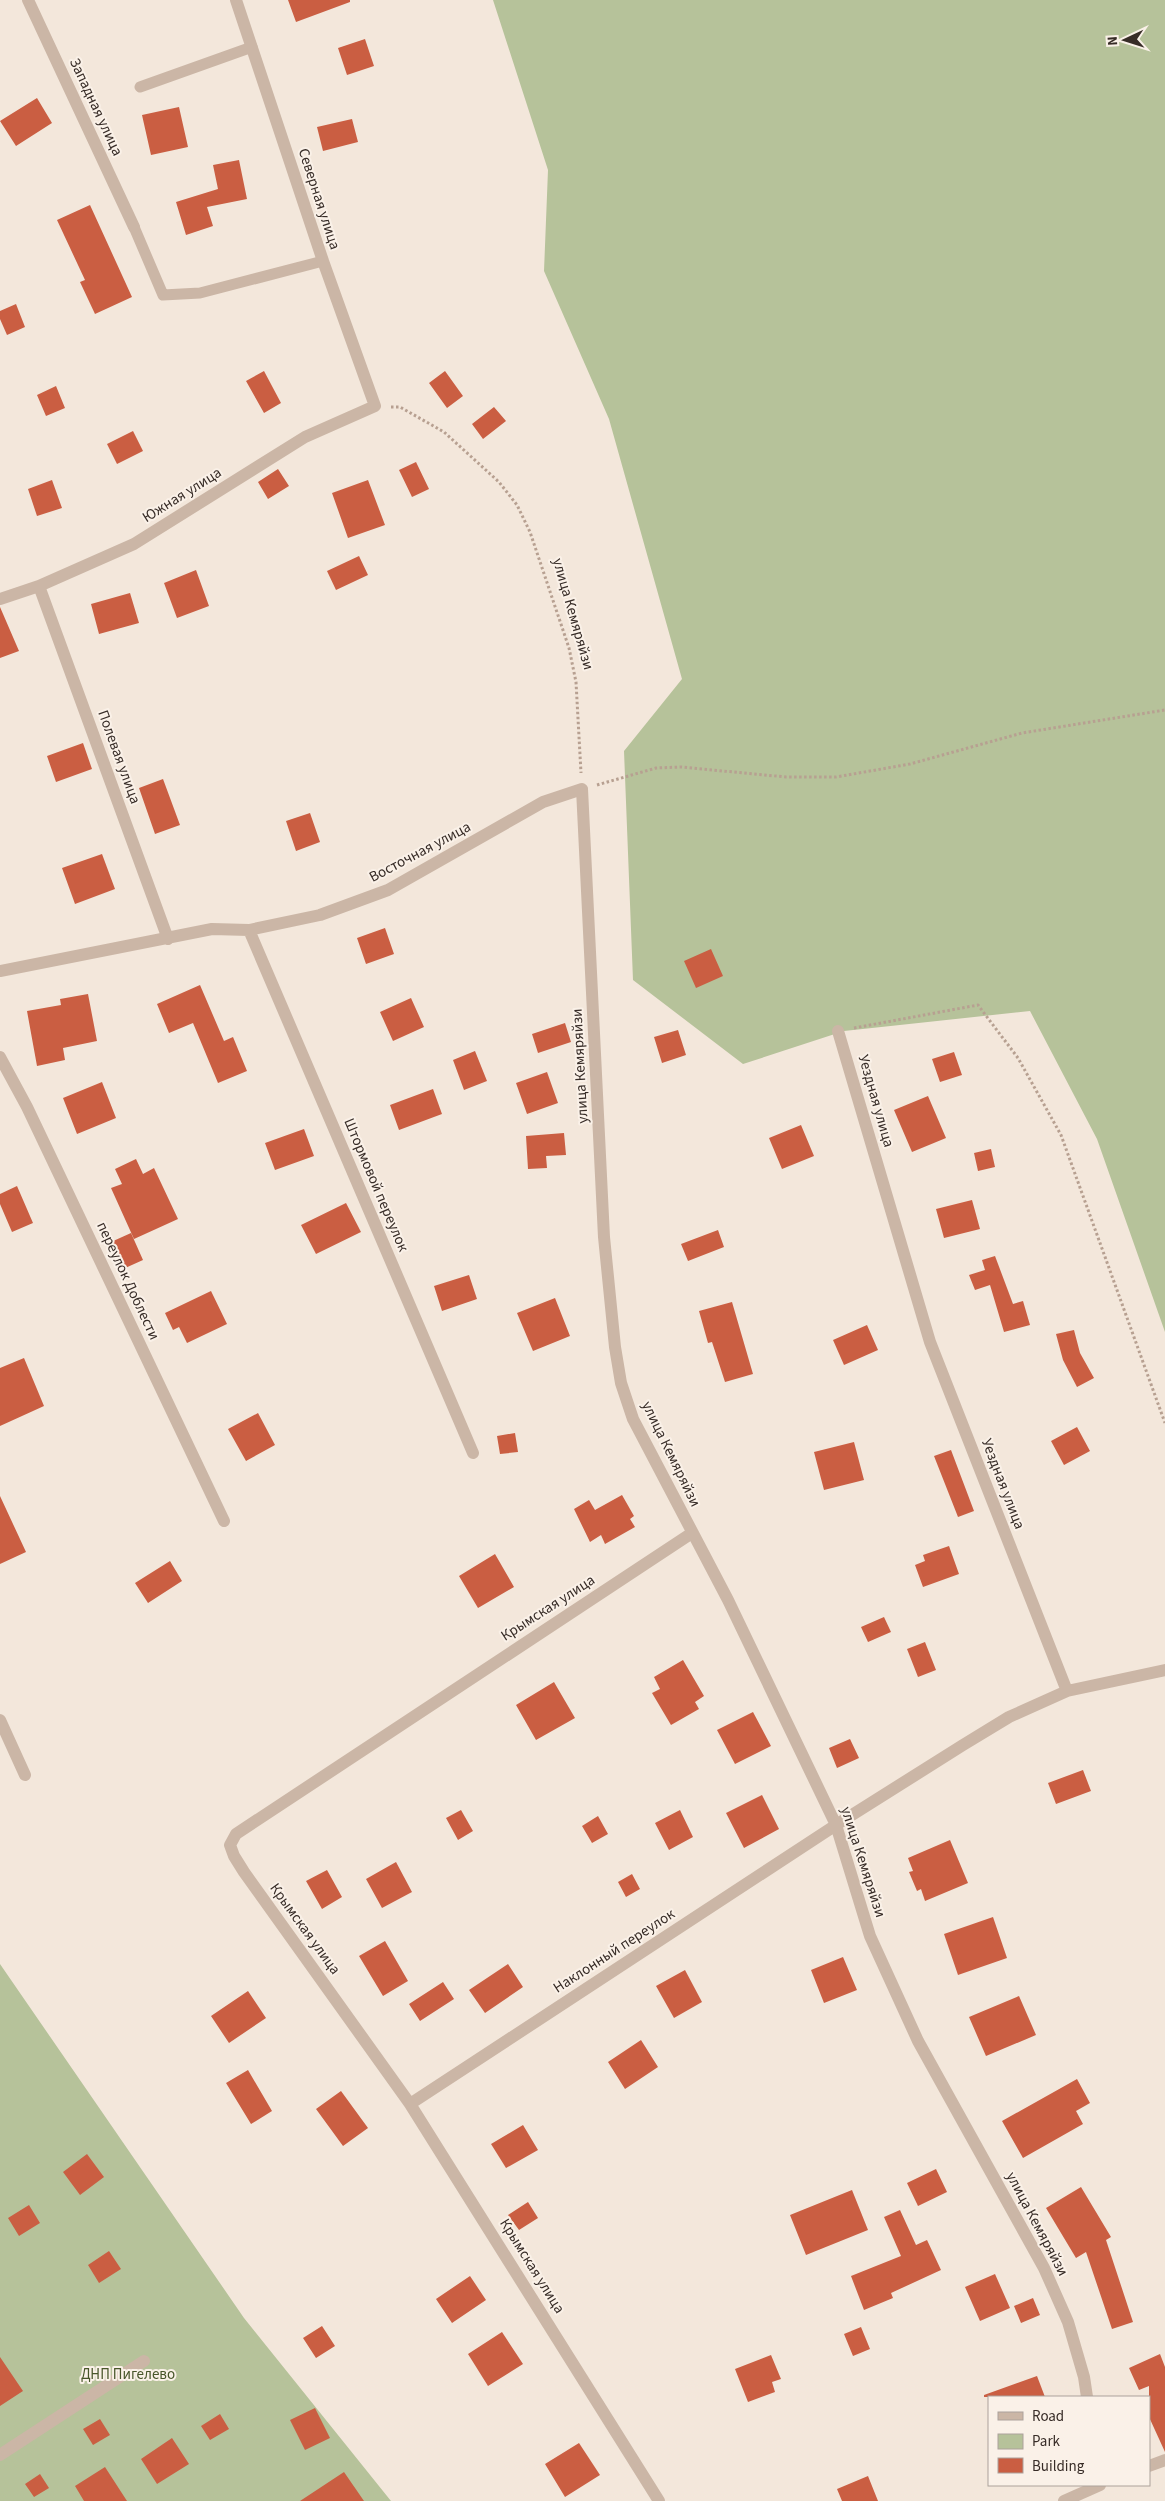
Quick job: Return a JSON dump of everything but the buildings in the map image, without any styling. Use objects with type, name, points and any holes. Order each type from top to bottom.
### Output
[{"type":"street","name":"Западная улица","points":[[28,0],[134,227]]},
{"type":"street","name":"Северная улица","points":[[236,0],[323,261],[375,406]]},
{"type":"street","name":"Южная улица","points":[[0,599],[39,586],[134,544],[305,437],[375,406]]},
{"type":"street","name":"Полевая улица","points":[[39,586],[168,939]]},
{"type":"street","name":"Восточная улица","points":[[0,971],[212,929],[249,930],[320,915],[388,890],[543,802],[582,789]]},
{"type":"street","name":"улица Кемяряйзи","points":[[582,789],[604,1237],[615,1347],[621,1383],[633,1419],[728,1600],[836,1825],[870,1936],[918,2041],[1044,2268],[1068,2322],[1084,2376],[1087,2396]]},
{"type":"street","name":"Штормовой переулок","points":[[249,930],[473,1453]]},
{"type":"street","name":"Уездная улица","points":[[838,1031],[930,1342],[1067,1691]]},
{"type":"street","name":"переулок Доблести","points":[[0,1057],[31,1116],[224,1521]]},
{"type":"street","name":"Крымская улица","points":[[659,2501],[410,2104],[239,1864],[230,1845],[236,1834],[692,1533]]},
{"type":"street","points":[[836,1825],[1009,1717],[1067,1691],[1165,1670]]},
{"type":"street","points":[[0,1720],[25,1775]]},
{"type":"street","name":"Наклонный переулок","points":[[410,2104],[836,1825]]},
{"type":"street","points":[[0,2455],[144,2361]]},
{"type":"street","points":[[1150,2466],[1165,2460]]},
{"type":"street","points":[[1064,2501],[1096,2486]]},
{"type":"lane","points":[[140,87],[252,47]]},
{"type":"lane","points":[[134,227],[163,295],[200,293],[323,261]]},
{"type":"path","name":"улица Кемяряйзи","points":[[375,406],[400,408],[444,432],[499,482],[517,506],[530,532],[569,648],[576,682],[582,789]]},
{"type":"path","points":[[582,789],[656,768],[681,767],[786,776],[836,777],[910,764],[1022,734],[1142,712],[1165,710]]},
{"type":"path","points":[[838,1031],[978,1005],[1018,1058],[1061,1136],[1165,1423]]},
{"type":"green space","points":[[493,0],[1165,0],[1165,1332],[1097,1139],[1030,1011],[844,1031],[743,1064],[633,980],[624,751],[682,679],[609,419],[544,271],[548,170]]},
{"type":"green space","name":"ДНП Пигелево","points":[[0,1964],[244,2318],[391,2501],[0,2501]]}]
